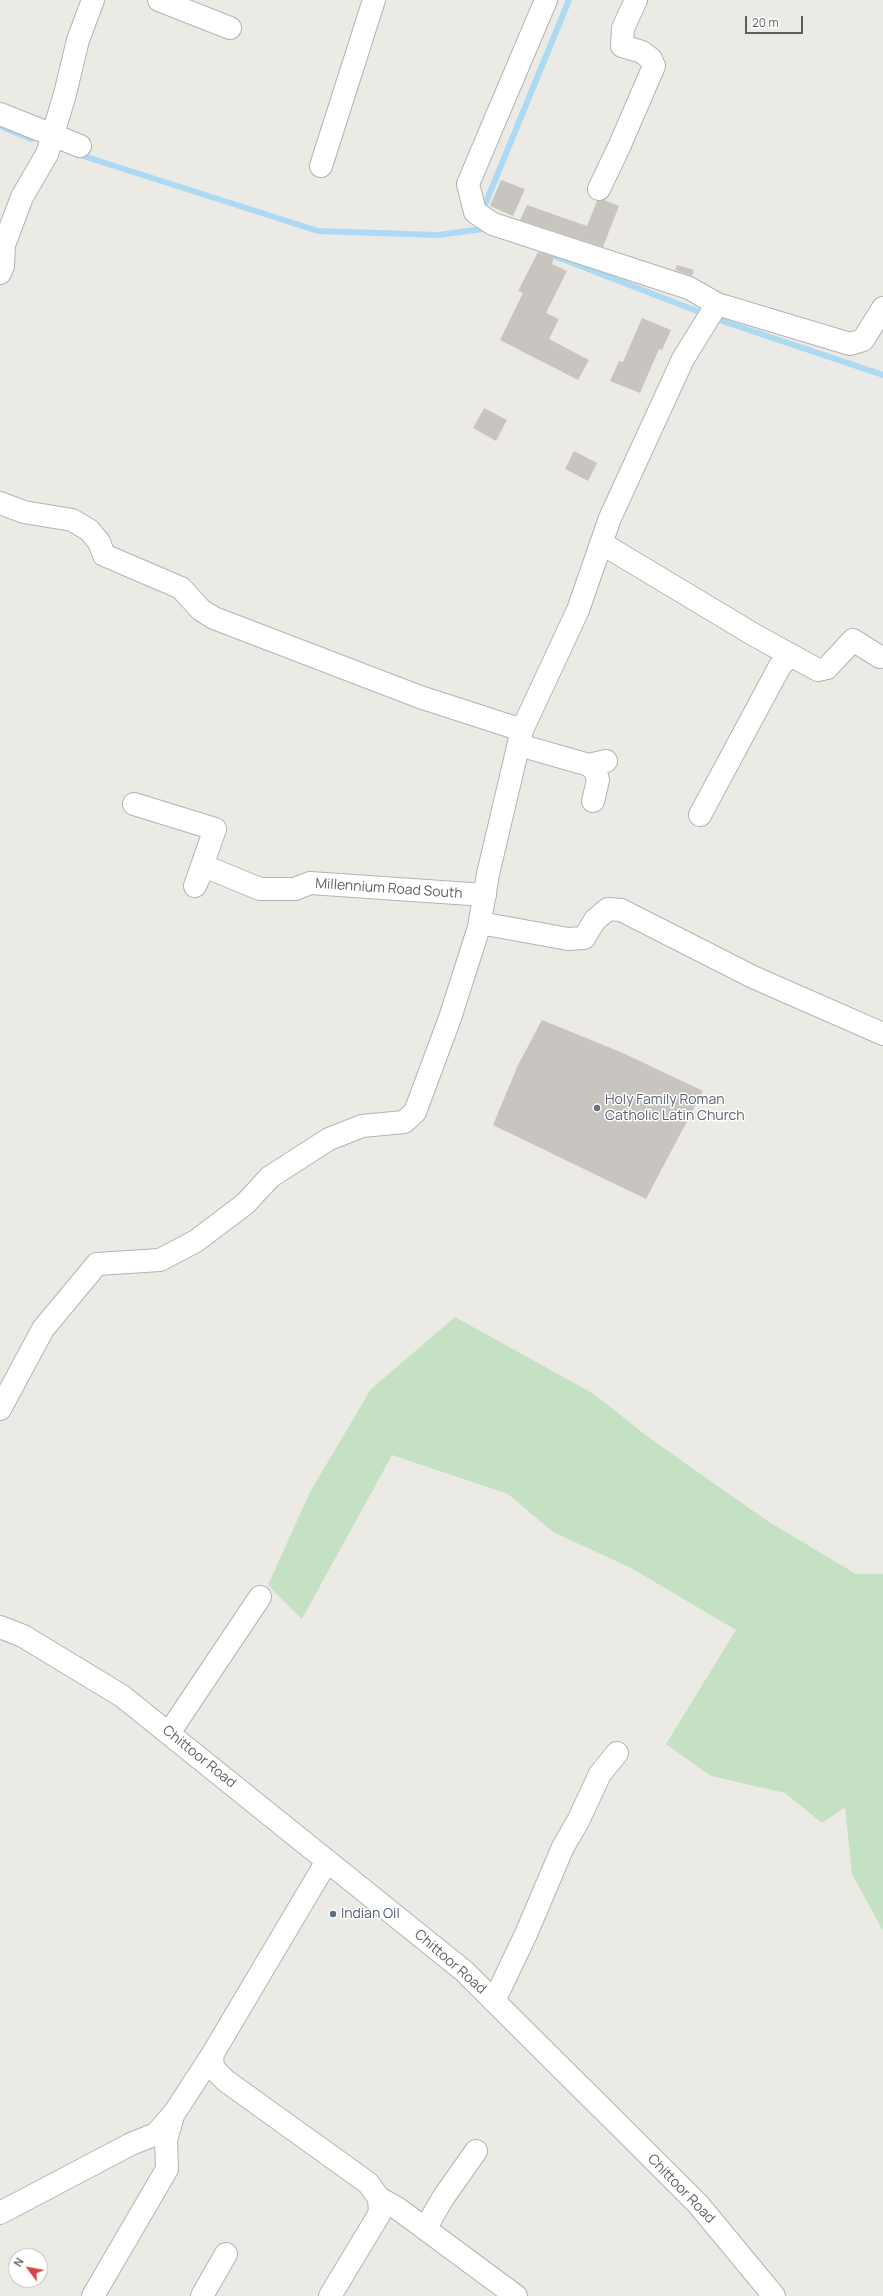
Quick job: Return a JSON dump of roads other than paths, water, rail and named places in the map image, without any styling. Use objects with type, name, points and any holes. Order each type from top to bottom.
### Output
[{"type":"street","points":[[1,268],[4,245],[22,196],[47,154],[65,94],[78,40],[93,0]]},
{"type":"street","points":[[159,0],[230,28]]},
{"type":"street","points":[[321,166],[374,0]]},
{"type":"street","points":[[546,0],[468,184],[475,212],[493,224],[689,288],[717,304],[850,344],[863,340],[883,308]]},
{"type":"street","points":[[599,189],[654,66],[651,59],[642,52],[622,46],[623,28],[636,0]]},
{"type":"street","points":[[0,114],[80,146]]},
{"type":"street","points":[[0,1410],[43,1329],[97,1264],[160,1260],[196,1241],[245,1204],[270,1177],[329,1138],[362,1126],[404,1122],[415,1112],[450,1018],[480,923],[521,738],[578,610],[610,518],[683,359],[717,304]]},
{"type":"street","points":[[0,503],[24,512],[72,520],[90,530],[99,542],[104,555],[181,588],[201,610],[214,618],[420,697],[521,738],[598,763],[596,772],[598,780],[593,800]]},
{"type":"street","points":[[601,543],[790,656],[818,670],[827,668],[853,640],[880,657]]},
{"type":"street","points":[[700,815],[780,666],[790,656]]},
{"type":"street","name":"Millennium Road South","points":[[134,804],[215,829],[195,886],[204,866],[260,889],[295,889],[310,883],[485,895]]},
{"type":"street","points":[[480,923],[573,939],[584,938],[595,920],[608,909],[621,910],[753,977],[883,1034]]},
{"type":"street","points":[[169,1733],[260,1597]]},
{"type":"street","name":"Chittoor Road","points":[[0,1627],[23,1636],[122,1696],[464,1971],[698,2204],[774,2296]]},
{"type":"street","points":[[494,2001],[526,1934],[562,1847],[578,1821],[600,1774],[617,1753]]},
{"type":"street","points":[[0,2213],[131,2144],[156,2134],[175,2112],[212,2055],[327,1861]]},
{"type":"street","points":[[212,2055],[213,2068],[226,2081],[368,2183],[379,2198],[425,2229],[508,2294]]},
{"type":"street","points":[[93,2296],[167,2169],[166,2140],[175,2112]]},
{"type":"street","points":[[425,2229],[443,2198],[476,2151]]},
{"type":"street","points":[[330,2296],[380,2213],[379,2198]]},
{"type":"street","points":[[202,2296],[226,2254]]},
{"type":"waterway","points":[[482,212],[569,0]]},
{"type":"waterway","points":[[0,126],[31,139]]},
{"type":"waterway","points":[[77,154],[318,231],[438,235],[483,229],[489,231]]},
{"type":"waterway","points":[[544,252],[728,323],[883,375]]},
{"type":"place","name":"Holy Family Roman Catholic Latin Church","points":[[597,1108]]},
{"type":"place","name":"Indian Oil","points":[[333,1914]]}]
